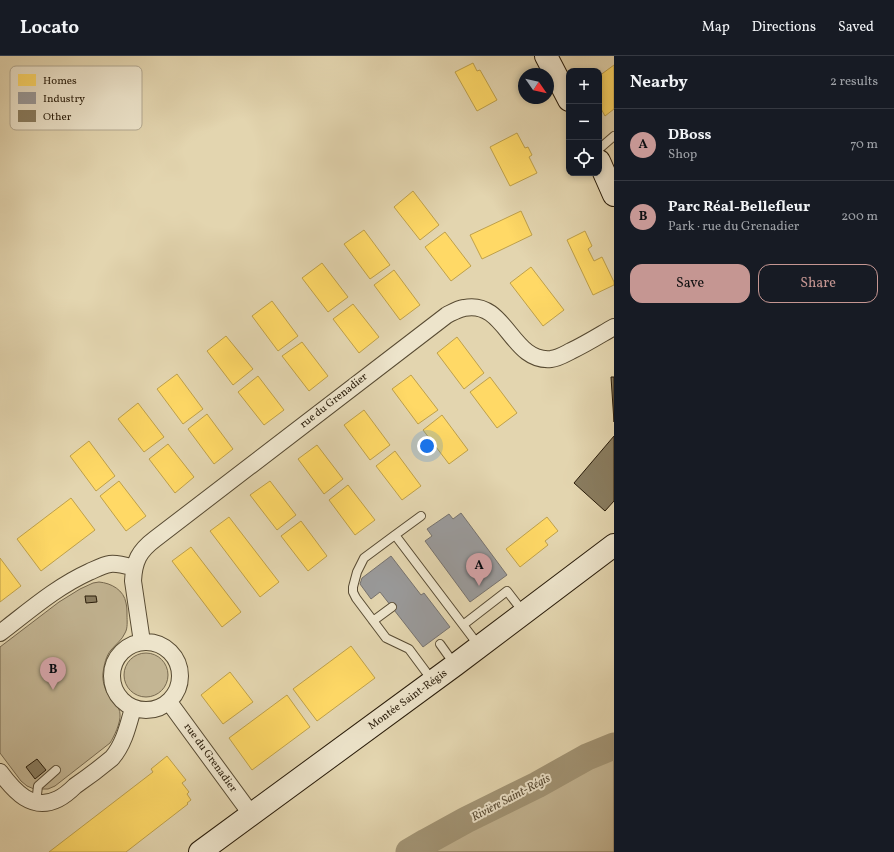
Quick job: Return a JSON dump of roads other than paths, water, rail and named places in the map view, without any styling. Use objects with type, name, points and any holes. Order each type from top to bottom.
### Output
[{"type":"street","points":[[546,56],[566,94]]},
{"type":"street","points":[[602,168],[614,195]]},
{"type":"street","name":"rue du Grenadier","points":[[142,642],[133,581],[134,568],[142,550],[154,539],[447,315],[456,310],[465,308],[474,307],[483,309],[498,319],[520,346],[526,351],[534,356],[550,359],[558,358],[578,348],[614,327]]},
{"type":"street","name":"Montée Saint-Régis","points":[[200,852],[455,665],[614,545]]},
{"type":"street","points":[[0,633],[52,594],[81,576],[110,564],[118,564],[134,568]]},
{"type":"street","points":[[153,642],[163,646],[172,653],[178,662],[180,683],[176,693],[169,702],[160,708],[144,710],[133,708],[123,701],[116,692],[112,680],[113,668],[118,657],[126,649],[136,643],[153,642]]},
{"type":"street","name":"rue du Grenadier","points":[[169,702],[251,814]]},
{"type":"street","points":[[0,772],[15,790],[29,800],[45,803],[60,798],[112,758],[122,745],[133,708]]},
{"type":"lane","points":[[602,146],[614,136]]},
{"type":"lane","points":[[421,516],[363,560],[357,572],[353,592],[386,638],[409,650],[433,681]]},
{"type":"lane","points":[[395,535],[479,646]]},
{"type":"lane","points":[[462,625],[507,591],[524,613]]},
{"type":"lane","points":[[373,621],[392,607]]},
{"type":"lane","points":[[440,644],[455,665]]},
{"type":"lane","points":[[36,802],[38,786],[56,770]]},
{"type":"waterway","name":"Rivière Saint-Régis","points":[[409,852],[466,820],[537,785],[587,757],[614,746]]},
{"type":"place","name":"DBoss","points":[[479,586]]},
{"type":"place","name":"Parc Réal-Bellefleur","points":[[53,690]]}]
